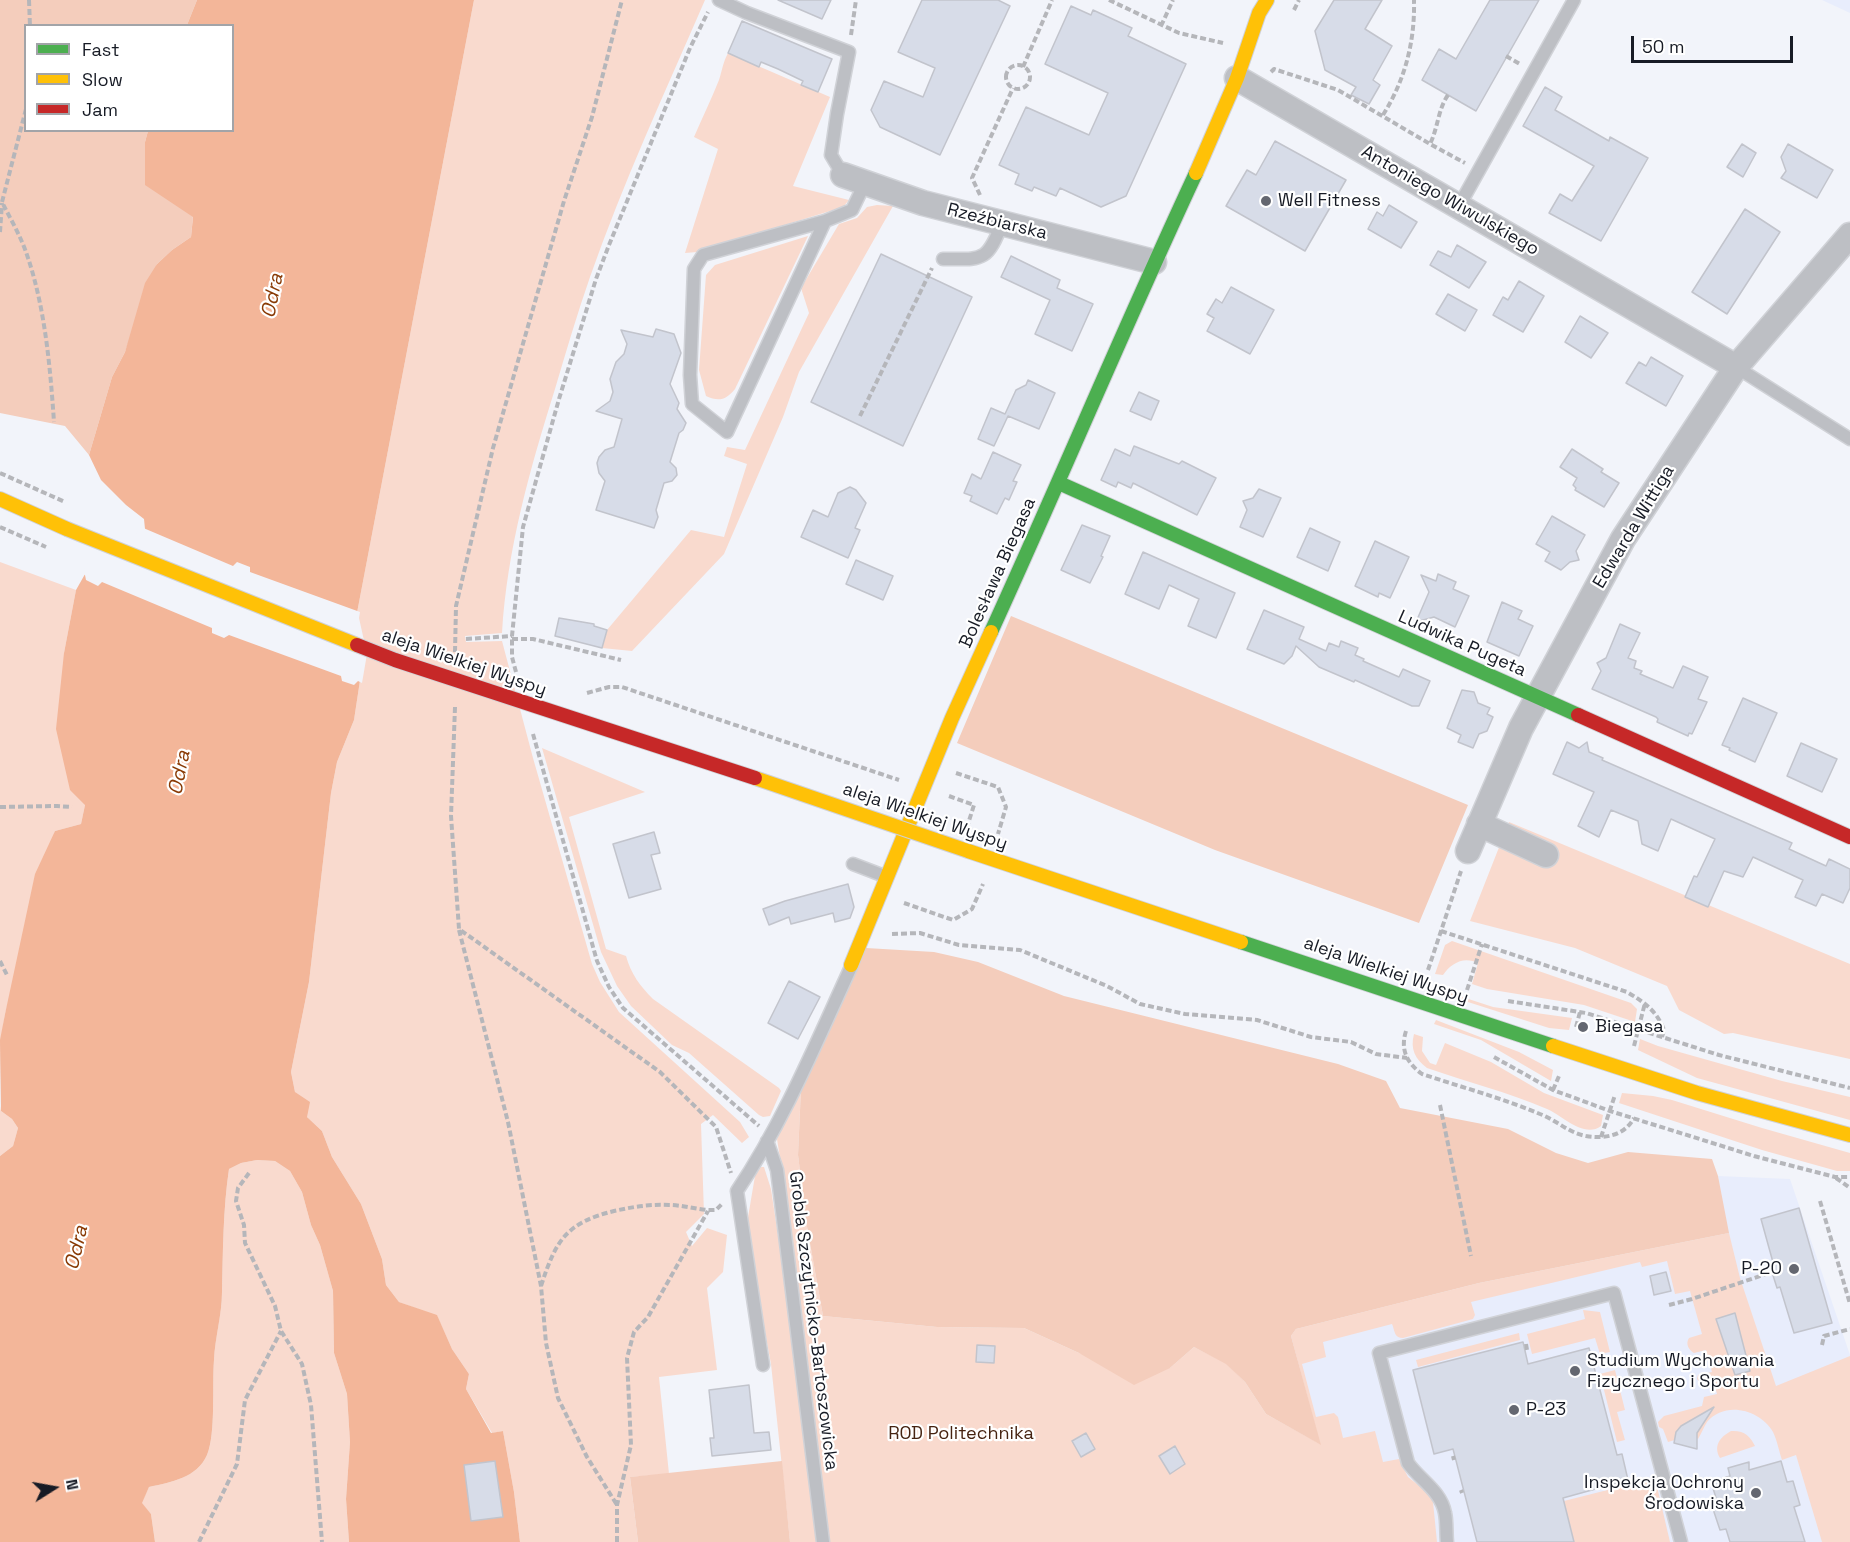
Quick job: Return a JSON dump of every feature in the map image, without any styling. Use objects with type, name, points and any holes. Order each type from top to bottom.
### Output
[{"type":"main road","points":[[1237,78],[1259,13],[1267,0]]},
{"type":"main road","name":"Bolesława Biegasa","points":[[851,965],[952,718],[1059,483],[1154,262],[1237,78]]},
{"type":"main road","name":"Ludwika Pugeta","points":[[1059,483],[1850,837]]},
{"type":"main road","name":"aleja Wielkiej Wyspy","points":[[0,499],[67,529],[395,660],[722,767],[1612,1066],[1697,1093],[1850,1135]]},
{"type":"street","name":"Antoniego Wiwulskiego","points":[[1237,78],[1736,367]]},
{"type":"street","name":"Rzeźbiarska","points":[[854,179],[923,203],[1154,262]]},
{"type":"street","name":"Edwarda Wittiga","points":[[1468,851],[1521,728],[1623,539],[1736,367],[1850,235]]},
{"type":"street","points":[[1479,824],[1546,855]]},
{"type":"lane","points":[[719,0],[849,52],[831,155],[854,179],[852,210],[825,221],[703,255],[694,269],[690,375],[692,404],[727,432],[825,221]]},
{"type":"lane","points":[[1459,206],[1574,0]]},
{"type":"lane","points":[[940,259],[976,260],[986,255],[995,243],[1002,223]]},
{"type":"lane","points":[[1736,367],[1850,439]]},
{"type":"lane","points":[[853,864],[888,877]]},
{"type":"lane","name":"Bolesława Biegasa","points":[[736,1191],[754,1166],[796,1086],[851,965]]},
{"type":"lane","name":"Grobla Szczytnicko-Bartoszowicka","points":[[767,1140],[777,1170],[823,1542]]},
{"type":"lane","points":[[736,1191],[763,1365]]},
{"type":"lane","points":[[1447,1542],[1446,1513],[1440,1497],[1417,1475],[1408,1462],[1379,1353],[1614,1293],[1680,1542]]},
{"type":"path","points":[[29,0],[30,24]]},
{"type":"path","points":[[455,662],[456,606],[493,448],[564,201],[592,117],[622,0]]},
{"type":"path","points":[[849,52],[856,0]]},
{"type":"path","points":[[1023,67],[1052,0]]},
{"type":"path","points":[[1109,0],[1161,26],[1213,41]]},
{"type":"path","points":[[1161,26],[1173,0]]},
{"type":"path","points":[[1383,116],[1401,81],[1408,61],[1414,26],[1414,0]]},
{"type":"path","points":[[518,677],[512,657],[512,637],[523,527],[596,279],[690,48],[709,10]]},
{"type":"path","points":[[1015,66],[1023,67],[1029,74],[1028,83],[1022,88],[1013,88],[1007,82],[1006,74],[1015,66]]},
{"type":"path","points":[[1259,89],[1274,69],[1338,90],[1478,171]]},
{"type":"path","points":[[973,216],[980,196],[972,178],[1013,88]]},
{"type":"path","points":[[1430,144],[1443,103],[1448,95]]},
{"type":"path","points":[[0,232],[2,202],[24,117]]},
{"type":"path","points":[[2,202],[26,251],[40,305],[50,362],[54,422]]},
{"type":"path","points":[[860,416],[940,259]]},
{"type":"path","points":[[466,639],[512,637],[533,639],[621,660]]},
{"type":"path","points":[[622,687],[907,782]]},
{"type":"path","points":[[455,706],[450,816],[459,929],[508,1122],[541,1286],[546,1343],[558,1398],[587,1457],[617,1505]]},
{"type":"path","points":[[531,727],[597,961],[609,987],[623,1008],[759,1126],[767,1140]]},
{"type":"path","points":[[981,781],[998,787],[1006,807],[998,834]]},
{"type":"path","points":[[940,794],[974,805],[968,824]]},
{"type":"path","points":[[0,807],[72,807]]},
{"type":"path","points":[[1428,970],[1468,851]]},
{"type":"path","points":[[880,896],[953,920],[972,909],[984,882]]},
{"type":"path","points":[[867,928],[884,934],[920,933],[959,945],[1020,950],[1107,986],[1140,1004],[1185,1014],[1257,1020],[1311,1037],[1351,1042],[1376,1054],[1407,1058]]},
{"type":"path","points":[[459,929],[660,1072],[716,1127],[736,1191]]},
{"type":"path","points":[[1441,931],[1627,992],[1654,1011],[1664,1030],[1662,1037]]},
{"type":"path","points":[[1468,984],[1482,944]]},
{"type":"path","points":[[0,961],[8,977]]},
{"type":"path","points":[[1465,990],[1477,994]]},
{"type":"path","points":[[1505,1001],[1586,1013],[1742,1061],[1850,1088]]},
{"type":"path","points":[[1638,1029],[1645,1003]]},
{"type":"path","points":[[1406,1032],[1403,1049],[1412,1066],[1422,1074],[1539,1113],[1577,1133],[1601,1137],[1622,1132],[1634,1118]]},
{"type":"path","points":[[1491,1055],[1553,1089],[1610,1111],[1754,1156],[1835,1177],[1850,1177]]},
{"type":"path","points":[[1440,1105],[1470,1256]]},
{"type":"path","points":[[1601,1137],[1610,1111]]},
{"type":"path","points":[[249,1173],[238,1188],[236,1201],[244,1226],[245,1243],[275,1306],[281,1330],[302,1364],[311,1405],[322,1542]]},
{"type":"path","points":[[1835,1177],[1850,1188]]},
{"type":"path","points":[[1820,1201],[1850,1304]]},
{"type":"path","points":[[541,1286],[550,1257],[564,1237],[576,1225],[590,1217],[636,1206],[671,1204],[708,1210],[648,1317],[634,1332],[627,1358],[631,1445],[617,1505],[617,1542]]},
{"type":"path","points":[[1669,1305],[1772,1272]]},
{"type":"path","points":[[1822,1345],[1824,1336],[1850,1329]]},
{"type":"path","points":[[199,1542],[237,1464],[245,1400],[281,1330]]},
{"type":"shaded area","points":[[0,0],[197,0],[187,24],[24,24],[24,132],[148,132],[145,142],[183,208],[193,216],[191,237],[157,264],[125,352],[112,377],[89,455],[65,426],[0,413]]},
{"type":"shaded area","points":[[1822,0],[1850,0],[1850,13]]},
{"type":"shaded area","points":[[1011,616],[1468,805],[1419,923],[1215,850],[957,743]]},
{"type":"shaded area","points":[[866,948],[934,952],[978,962],[1064,996],[1338,1064],[1386,1081],[1400,1108],[1508,1129],[1556,1153],[1588,1163],[1628,1152],[1712,1159],[1718,1176],[1729,1233],[1479,1283],[1296,1329],[1291,1336],[1321,1445],[1266,1414],[1245,1382],[1226,1364],[1194,1347],[1170,1368],[1134,1385],[1079,1353],[1024,1328],[937,1327],[823,1316],[806,1221],[798,1155],[801,1088]]},
{"type":"shaded area","name":"Studium Wychowania Fizycznego i Sportu","points":[[1718,1176],[1790,1179],[1850,1355],[1850,1542],[1430,1542],[1321,1445],[1291,1336],[1728,1233]]},
{"type":"shaded area","points":[[782,1461],[790,1542],[638,1542],[630,1477]]},
{"type":"green space","points":[[474,0],[705,0],[630,172],[581,305],[521,509],[509,571],[502,633],[465,636],[466,642],[502,641],[592,964],[600,982],[619,1012],[740,1122],[749,1137],[742,1143],[713,1115],[701,1124],[704,1214],[686,1232],[692,1246],[707,1228],[727,1235],[723,1272],[707,1288],[717,1370],[659,1377],[669,1474],[630,1477],[638,1542],[520,1542],[503,1431],[492,1433],[466,1389],[469,1374],[452,1349],[437,1316],[399,1302],[386,1285],[382,1259],[361,1204],[332,1157],[322,1131],[307,1117],[295,1092],[291,1072],[309,982],[331,793],[337,762],[354,720],[364,654],[356,618]]},
{"type":"green space","points":[[728,53],[830,97],[793,186],[849,200],[843,207],[697,252],[685,253],[718,149],[694,137]]},
{"type":"green space","points":[[893,206],[799,372],[783,417],[724,554],[632,651],[602,648],[607,630],[691,530],[724,537],[747,464],[724,456],[727,447],[745,450],[809,313],[801,288],[839,224],[857,218],[867,207]]},
{"type":"green space","points":[[808,236],[735,389],[722,399],[706,396],[699,370],[706,275],[715,265]]},
{"type":"green space","points":[[0,562],[76,590],[64,653],[85,805],[81,824],[55,831],[5,1014],[1,1040],[0,1081]]},
{"type":"green space","points":[[542,748],[645,792],[569,817],[606,949],[626,956],[636,979],[653,999],[779,1088],[781,1091],[770,1116],[759,1115],[689,1053],[672,1045],[631,1006],[617,986],[601,952]]},
{"type":"green space","points":[[1509,822],[1850,964],[1850,1059],[1733,1033],[1724,1034],[1679,1010],[1667,986],[1575,948],[1470,921]]},
{"type":"green space","points":[[1452,941],[1631,1003],[1637,1009],[1635,1022],[1584,1005],[1487,989],[1472,984],[1478,963],[1473,961],[1458,962],[1443,975],[1435,974],[1445,945]]},
{"type":"green space","points":[[1444,991],[1493,1007],[1572,1018],[1569,1030],[1549,1028],[1443,994]]},
{"type":"green space","points":[[1436,1020],[1519,1052],[1553,1070],[1551,1081],[1481,1040],[1434,1024]]},
{"type":"green space","points":[[1414,1034],[1423,1037],[1422,1051],[1430,1063],[1436,1065],[1445,1043],[1491,1062],[1544,1093],[1603,1115],[1601,1126],[1588,1130],[1580,1128],[1532,1103],[1427,1068],[1419,1061],[1415,1053]]},
{"type":"green space","points":[[1640,1039],[1782,1081],[1850,1097],[1850,1120],[1697,1078],[1638,1050]]},
{"type":"green space","name":"ROD Politechnika","points":[[801,1088],[798,1155],[806,1221],[823,1316],[937,1327],[1024,1328],[1079,1353],[1170,1368],[1194,1347],[1226,1363],[1245,1382],[1266,1414],[1320,1444],[1291,1336],[1296,1329],[1479,1283],[1729,1233],[1740,1278],[1776,1386],[1850,1356],[1850,1542],[1822,1542],[1796,1455],[1782,1460],[1773,1432],[1767,1424],[1752,1413],[1742,1410],[1723,1411],[1707,1422],[1698,1439],[1692,1435],[1668,1442],[1658,1422],[1664,1416],[1702,1406],[1704,1397],[1717,1394],[1713,1379],[1700,1382],[1697,1379],[1698,1375],[1712,1372],[1706,1350],[1694,1353],[1688,1347],[1689,1338],[1702,1334],[1690,1291],[1675,1294],[1667,1261],[1642,1267],[1640,1262],[1471,1302],[1475,1315],[1473,1319],[1403,1338],[1396,1335],[1392,1324],[1323,1342],[1326,1357],[1302,1364],[1316,1417],[1334,1413],[1338,1417],[1343,1438],[1375,1431],[1383,1462],[1399,1459],[1408,1477],[1427,1492],[1433,1502],[1437,1542],[828,1542],[788,1208],[777,1139]]},
{"type":"green space","points":[[1622,1093],[1672,1100],[1850,1153],[1850,1171],[1837,1171],[1762,1150],[1619,1103]]},
{"type":"green space","points":[[0,1106],[1,1111],[12,1119],[18,1128],[13,1146],[0,1156]]},
{"type":"green space","points":[[257,1160],[275,1161],[290,1171],[302,1192],[333,1291],[334,1353],[347,1394],[350,1442],[346,1499],[349,1542],[155,1542],[151,1514],[141,1503],[149,1487],[174,1481],[190,1474],[203,1463],[210,1446],[213,1422],[213,1370],[222,1300],[224,1215],[229,1169],[241,1163]]},
{"type":"green space","points":[[761,1167],[764,1167],[771,1189],[789,1309],[817,1542],[790,1542],[771,1364],[746,1229],[755,1176]]},
{"type":"green space","points":[[1583,1310],[1600,1312],[1610,1352],[1600,1354],[1595,1338],[1532,1354],[1527,1334],[1585,1319]]},
{"type":"green space","points":[[1519,1333],[1520,1340],[1418,1367],[1416,1360]]},
{"type":"green space","points":[[1615,1370],[1625,1410],[1617,1412],[1625,1440],[1617,1442],[1600,1374]]},
{"type":"green space","points":[[1731,1431],[1746,1434],[1755,1446],[1720,1458],[1717,1450],[1719,1442]]},
{"type":"green space","points":[[1655,1478],[1670,1542],[1574,1542],[1564,1501]]},
{"type":"water","name":"Odra","points":[[197,0],[474,0],[356,618],[364,654],[354,720],[337,762],[331,793],[309,982],[291,1072],[295,1092],[310,1102],[307,1117],[322,1131],[332,1157],[361,1204],[382,1259],[386,1285],[399,1302],[437,1315],[452,1349],[469,1374],[466,1389],[491,1433],[503,1431],[520,1542],[349,1542],[346,1499],[350,1442],[347,1394],[334,1353],[333,1291],[302,1192],[290,1171],[275,1161],[257,1160],[241,1163],[229,1169],[224,1215],[222,1301],[213,1370],[213,1422],[210,1446],[203,1463],[190,1474],[174,1481],[149,1487],[142,1503],[151,1514],[155,1542],[0,1542],[0,1156],[13,1146],[18,1128],[12,1119],[1,1111],[0,1040],[35,874],[55,831],[81,824],[85,805],[70,790],[56,729],[64,653],[76,590],[93,560],[145,529],[144,519],[101,480],[89,455],[112,377],[125,352],[145,283],[157,264],[191,237],[193,217],[145,185],[145,142],[148,132],[234,132],[234,24],[187,24]]},
{"type":"pier","points":[[141,527],[233,566],[237,562],[250,567],[250,572],[360,612],[359,618],[367,654],[362,683],[358,681],[354,685],[342,681],[341,676],[229,635],[224,638],[212,633],[212,628],[102,582],[98,586],[86,580],[82,573],[91,558],[106,542],[119,533],[136,534]]},
{"type":"building","points":[[778,0],[831,0],[822,19]]},
{"type":"building","points":[[922,0],[998,0],[1010,6],[940,155],[880,127],[871,110],[884,81],[923,97],[935,68],[898,52]]},
{"type":"building","points":[[1334,0],[1382,0],[1365,29],[1392,46],[1373,80],[1380,85],[1369,104],[1351,95],[1356,87],[1325,70],[1315,31]]},
{"type":"building","points":[[1490,0],[1539,0],[1476,111],[1422,80],[1439,49],[1456,59]]},
{"type":"building","points":[[1071,6],[1091,15],[1093,10],[1132,28],[1128,36],[1186,64],[1126,196],[1101,207],[1060,188],[1056,196],[1034,187],[1032,191],[1015,184],[1019,174],[999,165],[1026,107],[1089,135],[1108,93],[1045,64]]},
{"type":"building","points":[[742,21],[832,59],[818,92],[801,85],[803,81],[778,69],[761,62],[759,67],[728,53]]},
{"type":"building","points":[[1545,87],[1562,97],[1555,110],[1609,141],[1610,137],[1648,158],[1601,241],[1549,213],[1560,194],[1572,201],[1594,166],[1523,126]]},
{"type":"building","points":[[1275,141],[1346,180],[1305,251],[1226,206],[1247,170],[1256,175]]},
{"type":"building","points":[[1742,144],[1756,153],[1743,177],[1727,167]]},
{"type":"building","points":[[1788,144],[1833,170],[1817,198],[1781,178],[1786,171],[1781,157]]},
{"type":"building","points":[[1389,205],[1417,222],[1401,248],[1368,229],[1377,212],[1383,216]]},
{"type":"building","points":[[1745,209],[1780,232],[1727,314],[1692,292]]},
{"type":"building","points":[[1457,245],[1486,262],[1469,288],[1430,265],[1438,251],[1451,257]]},
{"type":"building","points":[[881,254],[972,297],[903,446],[811,402]]},
{"type":"building","points":[[1011,256],[1060,280],[1057,288],[1093,304],[1072,351],[1035,334],[1050,300],[1001,277]]},
{"type":"building","points":[[1519,281],[1544,296],[1523,332],[1493,315],[1503,297],[1508,300]]},
{"type":"building","points":[[1231,287],[1274,310],[1250,354],[1207,331],[1214,318],[1207,314],[1216,299],[1222,303]]},
{"type":"building","points":[[1448,294],[1477,310],[1465,331],[1436,314]]},
{"type":"building","points":[[1580,316],[1608,333],[1591,358],[1565,342]]},
{"type":"building","points":[[656,329],[674,334],[681,353],[670,384],[679,403],[677,409],[686,423],[679,433],[670,462],[676,468],[677,475],[672,481],[664,483],[656,510],[658,517],[654,528],[596,510],[605,481],[599,473],[597,463],[605,450],[614,447],[622,419],[596,411],[610,401],[613,392],[610,379],[616,362],[624,354],[627,344],[621,330],[653,337]]},
{"type":"building","points":[[1651,357],[1683,376],[1666,406],[1626,383],[1639,362],[1646,366]]},
{"type":"building","points":[[1028,380],[1055,393],[1039,429],[1008,416],[994,446],[978,439],[991,408],[1005,414],[1016,390],[1026,385]]},
{"type":"building","points":[[1139,392],[1159,401],[1151,420],[1130,411]]},
{"type":"building","points":[[1134,446],[1179,464],[1182,461],[1216,478],[1197,515],[1133,483],[1131,488],[1118,482],[1116,487],[1101,480],[1115,449],[1130,456]]},
{"type":"building","points":[[1572,449],[1603,469],[1601,472],[1619,483],[1604,507],[1575,490],[1573,485],[1577,478],[1560,467]]},
{"type":"building","points":[[993,452],[1021,465],[1013,481],[1017,482],[1009,500],[1005,498],[997,514],[970,501],[972,496],[964,493],[972,474],[981,479]]},
{"type":"building","points":[[850,487],[856,490],[866,503],[855,528],[860,530],[848,558],[801,537],[813,510],[828,517],[838,493]]},
{"type":"building","points":[[1259,489],[1281,498],[1263,537],[1240,527],[1247,510],[1243,501],[1253,498]]},
{"type":"building","points":[[1552,516],[1585,535],[1576,551],[1579,560],[1570,562],[1561,570],[1545,561],[1550,552],[1536,544]]},
{"type":"building","points":[[1082,525],[1110,536],[1090,583],[1061,570]]},
{"type":"building","points":[[1310,528],[1340,542],[1328,571],[1297,557]]},
{"type":"building","points":[[1375,541],[1409,557],[1390,598],[1379,593],[1378,597],[1355,586]]},
{"type":"building","points":[[1143,552],[1235,593],[1216,638],[1188,626],[1199,599],[1169,585],[1159,609],[1125,594]]},
{"type":"building","points":[[856,560],[893,576],[883,600],[846,584]]},
{"type":"building","points":[[1438,574],[1456,582],[1453,589],[1469,596],[1455,627],[1434,617],[1416,622],[1429,592],[1421,575],[1436,581]]},
{"type":"building","points":[[1502,602],[1522,611],[1518,619],[1533,626],[1519,656],[1487,642]]},
{"type":"building","points":[[1264,610],[1304,627],[1299,639],[1326,651],[1329,643],[1339,647],[1341,641],[1358,648],[1355,655],[1364,659],[1363,661],[1399,677],[1403,669],[1430,681],[1419,706],[1412,706],[1355,680],[1354,682],[1319,667],[1296,646],[1292,656],[1284,664],[1247,649]]},
{"type":"building","points":[[559,618],[594,624],[594,626],[607,630],[602,648],[555,636]]},
{"type":"building","points":[[1620,624],[1640,633],[1628,658],[1636,661],[1634,668],[1642,671],[1640,674],[1673,688],[1683,666],[1708,677],[1698,699],[1707,702],[1692,734],[1689,733],[1688,736],[1657,722],[1656,717],[1592,689],[1601,671],[1597,663],[1606,658]]},
{"type":"building","points":[[1462,690],[1474,692],[1478,703],[1490,708],[1487,714],[1493,717],[1487,731],[1479,734],[1473,748],[1458,742],[1461,735],[1447,728]]},
{"type":"building","points":[[1743,698],[1777,713],[1755,762],[1722,745]]},
{"type":"building","points":[[1567,742],[1579,748],[1587,742],[1589,752],[1603,758],[1602,760],[1792,843],[1789,849],[1826,866],[1829,859],[1850,869],[1850,888],[1843,903],[1822,894],[1816,906],[1795,897],[1803,880],[1753,857],[1743,877],[1724,871],[1708,907],[1685,897],[1715,839],[1671,819],[1658,851],[1642,844],[1638,821],[1611,810],[1599,837],[1578,826],[1594,792],[1553,774]]},
{"type":"building","points":[[1801,743],[1837,759],[1822,792],[1787,776]]},
{"type":"building","points":[[654,832],[660,853],[651,855],[661,889],[629,898],[613,844]]},
{"type":"building","points":[[848,884],[854,907],[850,918],[835,922],[833,913],[791,924],[789,917],[769,925],[763,909]]},
{"type":"building","points":[[789,981],[820,997],[798,1039],[768,1023]]},
{"type":"building","name":"P-20","points":[[1799,1208],[1832,1323],[1794,1333],[1780,1287],[1777,1288],[1770,1266],[1774,1266],[1761,1219]]},
{"type":"building","points":[[1666,1272],[1671,1291],[1654,1295],[1650,1276]]},
{"type":"building","points":[[1735,1313],[1750,1371],[1735,1375],[1716,1319]]},
{"type":"building","name":"P-23","points":[[1523,1342],[1528,1364],[1589,1348],[1617,1455],[1622,1454],[1628,1480],[1563,1498],[1574,1542],[1477,1542],[1453,1449],[1434,1454],[1413,1370]]},
{"type":"building","points":[[977,1345],[995,1346],[994,1363],[976,1362]]},
{"type":"building","points":[[749,1385],[754,1433],[769,1432],[771,1450],[712,1456],[710,1438],[714,1438],[709,1390]]},
{"type":"building","points":[[1714,1407],[1697,1433],[1697,1449],[1674,1443],[1676,1432],[1681,1426]]},
{"type":"building","points":[[1086,1433],[1095,1449],[1081,1457],[1072,1441]]},
{"type":"building","points":[[1175,1446],[1185,1464],[1170,1474],[1159,1456]]},
{"type":"building","points":[[495,1461],[503,1517],[471,1521],[464,1465]]},
{"type":"building","name":"Inspekcja Ochrony Środowiska","points":[[1781,1461],[1787,1482],[1793,1481],[1800,1505],[1794,1507],[1805,1542],[1730,1542],[1726,1529],[1720,1530],[1712,1506],[1718,1504],[1711,1482],[1730,1476],[1728,1468],[1749,1462],[1749,1470]]},
{"type":"traffic: fast","points":[[991,632],[1196,173]]},
{"type":"traffic: fast","points":[[1059,483],[1578,715]]},
{"type":"traffic: fast","points":[[1241,942],[1553,1046]]},
{"type":"traffic: slow","points":[[1196,173],[1237,78],[1259,13],[1267,0]]},
{"type":"traffic: slow","points":[[0,499],[67,529]]},
{"type":"traffic: slow","points":[[67,529],[357,645]]},
{"type":"traffic: slow","points":[[851,965],[952,718],[991,632]]},
{"type":"traffic: slow","points":[[755,778],[968,851]]},
{"type":"traffic: slow","points":[[968,851],[1241,942]]},
{"type":"traffic: slow","points":[[1553,1046],[1697,1093],[1850,1135]]},
{"type":"traffic: jam","points":[[357,645],[395,660],[755,778]]},
{"type":"traffic: jam","points":[[1578,715],[1850,837]]},
{"type":"place","name":"Well Fitness","points":[[1266,201]]},
{"type":"place","name":"Biegasa","points":[[1583,1027]]},
{"type":"place","name":"P-20","points":[[1794,1269]]},
{"type":"place","name":"Studium Wychowania Fizycznego i Sportu","points":[[1575,1371]]},
{"type":"place","name":"P-23","points":[[1514,1410]]},
{"type":"place","name":"Inspekcja Ochrony Środowiska","points":[[1756,1493]]}]
